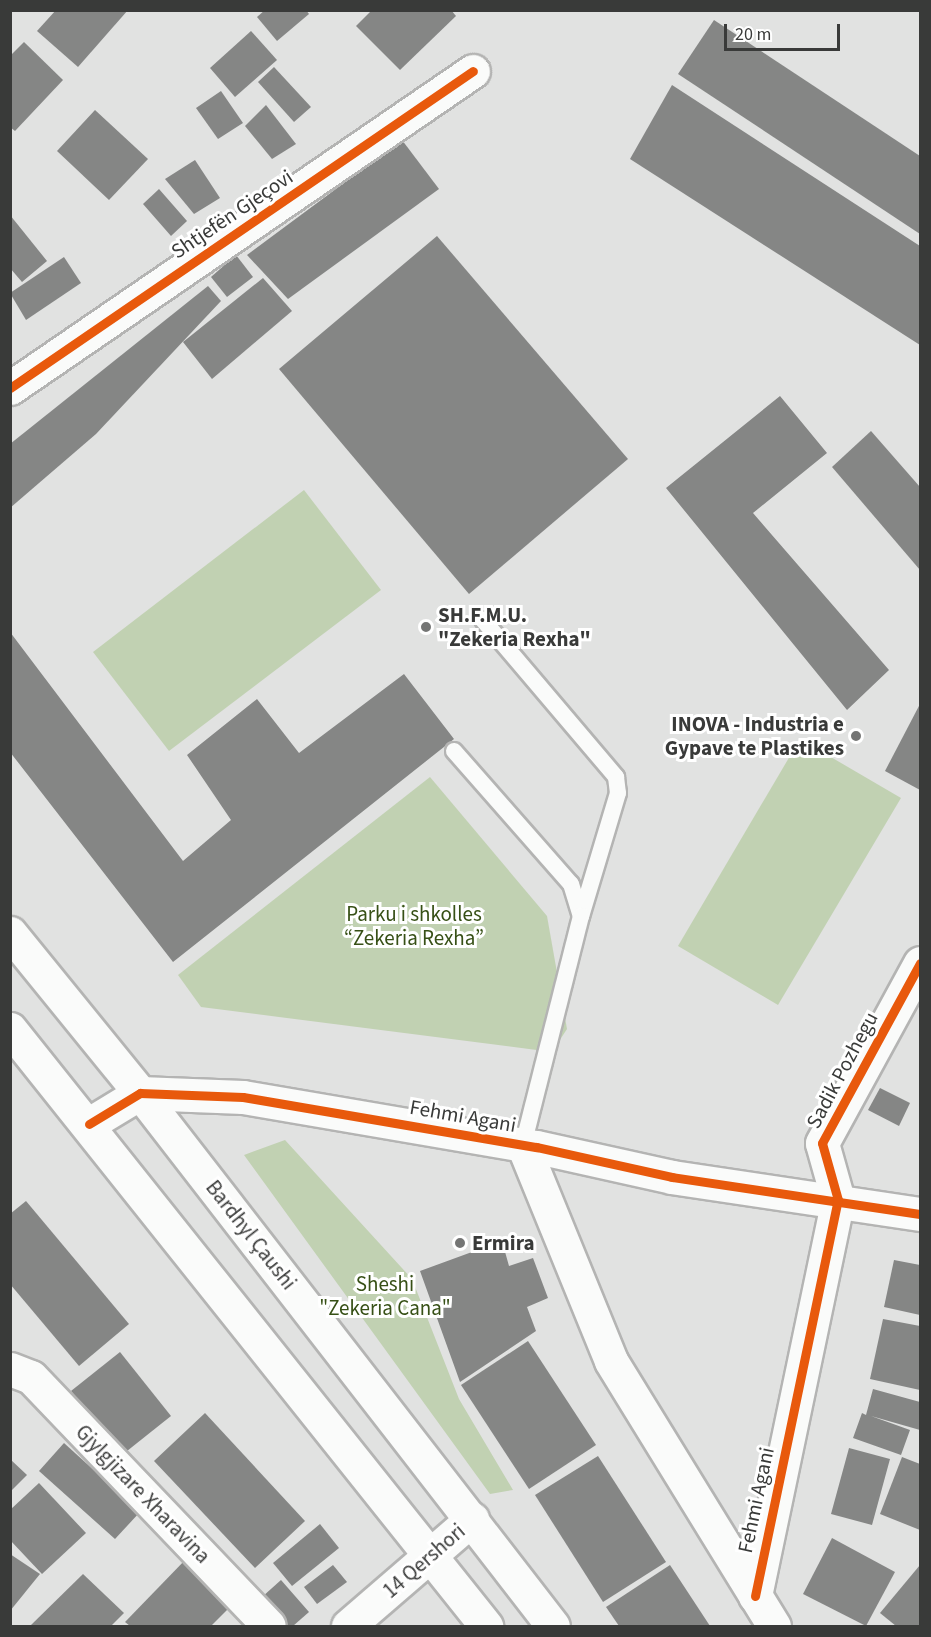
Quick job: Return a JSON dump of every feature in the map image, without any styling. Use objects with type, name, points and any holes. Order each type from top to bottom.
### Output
[{"type":"street","name":"Shtjefën Gjeçovi","points":[[12,382],[473,71]]},
{"type":"street","name":"Bardhyl Çaushi","points":[[10,933],[140,1093],[553,1626]]},
{"type":"street","name":"Sadik Pozhegu","points":[[838,1200],[822,1143],[921,963]]},
{"type":"street","points":[[10,1029],[89,1124],[486,1626]]},
{"type":"street","name":"Fehmi Agani","points":[[140,1093],[243,1097],[523,1145],[672,1177],[921,1214]]},
{"type":"street","points":[[89,1124],[140,1093]]},
{"type":"street","name":"Fehmi Agani","points":[[523,1145],[611,1361],[774,1626]]},
{"type":"street","name":"Fehmi Agani","points":[[755,1596],[838,1200]]},
{"type":"street","name":"Gjylgjizare Xharavina","points":[[10,1369],[31,1377],[269,1626]]},
{"type":"street","name":"14 Qershori","points":[[348,1626],[472,1519]]},
{"type":"lane","name":"Fehmi Agani","points":[[483,620],[616,777],[618,793],[581,916],[523,1145]]},
{"type":"lane","points":[[454,751],[571,884],[581,916]]},
{"type":"green space","points":[[304,490],[381,590],[169,751],[93,652]]},
{"type":"green space","points":[[800,739],[901,798],[778,1005],[678,946]]},
{"type":"green space","name":"Parku i shkolles “Zekeria Rexha”","points":[[430,777],[547,916],[567,1029],[552,1052],[201,1007],[178,975]]},
{"type":"green space","name":"Sheshi \"Zekeria Cana\"","points":[[285,1140],[412,1279],[459,1399],[513,1490],[490,1494],[244,1155]]},
{"type":"building","points":[[56,10],[128,10],[78,67],[37,31]]},
{"type":"building","points":[[265,10],[306,10],[309,14],[277,41],[257,17]]},
{"type":"building","points":[[372,10],[451,10],[456,16],[400,70],[356,26]]},
{"type":"building","points":[[714,20],[920,156],[920,234],[678,74]]},
{"type":"building","points":[[251,31],[277,60],[235,97],[210,68]]},
{"type":"building","points":[[24,42],[63,80],[15,131],[10,127],[10,56]]},
{"type":"building","points":[[274,67],[311,107],[294,122],[258,82]]},
{"type":"building","points":[[672,85],[920,246],[920,345],[630,159]]},
{"type":"building","points":[[221,91],[243,123],[218,139],[196,108]]},
{"type":"building","points":[[266,105],[296,144],[272,159],[245,126]]},
{"type":"building","points":[[95,110],[148,159],[109,200],[57,151]]},
{"type":"building","points":[[402,140],[439,189],[288,299],[247,255]]},
{"type":"building","points":[[195,160],[220,198],[194,214],[165,179]]},
{"type":"building","points":[[159,189],[187,221],[171,236],[143,204]]},
{"type":"building","points":[[10,215],[47,261],[22,282],[10,268]]},
{"type":"building","points":[[437,236],[628,459],[469,594],[279,369]]},
{"type":"building","points":[[236,255],[253,277],[227,297],[211,277]]},
{"type":"building","points":[[64,257],[81,283],[26,320],[10,293]]},
{"type":"building","points":[[263,278],[292,311],[212,379],[183,342]]},
{"type":"building","points":[[208,286],[221,301],[96,434],[10,508],[10,444]]},
{"type":"building","points":[[780,396],[827,453],[753,513],[889,670],[847,710],[666,488]]},
{"type":"building","points":[[871,431],[920,487],[920,570],[832,467]]},
{"type":"building","points":[[10,632],[183,861],[231,820],[187,755],[257,699],[299,753],[404,674],[454,739],[173,962],[10,752]]},
{"type":"building","points":[[920,704],[920,790],[885,771]]},
{"type":"building","points":[[880,1088],[910,1103],[899,1126],[868,1110]]},
{"type":"building","points":[[26,1201],[129,1324],[79,1366],[10,1284],[10,1214]]},
{"type":"building","points":[[502,1241],[509,1266],[533,1258],[548,1298],[527,1307],[536,1331],[460,1382],[420,1271]]},
{"type":"building","points":[[894,1260],[920,1265],[920,1315],[884,1307]]},
{"type":"building","points":[[883,1319],[920,1326],[920,1390],[870,1379]]},
{"type":"building","points":[[528,1341],[596,1445],[529,1489],[461,1385]]},
{"type":"building","points":[[120,1352],[171,1416],[122,1455],[71,1391]]},
{"type":"building","points":[[873,1389],[920,1402],[920,1430],[871,1416],[910,1430],[901,1455],[853,1438],[862,1413],[866,1415]]},
{"type":"building","points":[[205,1413],[305,1521],[255,1568],[154,1461]]},
{"type":"building","points":[[64,1443],[140,1512],[115,1539],[39,1471]]},
{"type":"building","points":[[849,1448],[890,1459],[872,1525],[831,1514]]},
{"type":"building","points":[[598,1456],[666,1562],[603,1602],[535,1495]]},
{"type":"building","points":[[902,1457],[920,1464],[920,1530],[880,1514]]},
{"type":"building","points":[[10,1459],[27,1475],[10,1492]]},
{"type":"building","points":[[39,1483],[86,1533],[42,1574],[10,1540],[10,1510]]},
{"type":"building","points":[[320,1524],[339,1548],[292,1586],[273,1563]]},
{"type":"building","points":[[832,1538],[895,1572],[866,1626],[803,1594]]},
{"type":"building","points":[[10,1554],[40,1574],[10,1611]]},
{"type":"building","points":[[187,1558],[234,1603],[211,1626],[130,1626],[125,1622]]},
{"type":"building","points":[[333,1565],[347,1582],[317,1604],[304,1587]]},
{"type":"building","points":[[670,1565],[710,1626],[619,1626],[606,1607]]},
{"type":"building","points":[[920,1565],[920,1626],[896,1626],[880,1613]]},
{"type":"building","points":[[83,1574],[124,1613],[111,1626],[30,1626]]},
{"type":"building","points":[[281,1580],[309,1612],[293,1626],[288,1626],[262,1597]]},
{"type":"cycle path","points":[[10,388],[473,71]]},
{"type":"cycle path","points":[[755,1596],[838,1200],[822,1143],[920,963]]},
{"type":"cycle path","points":[[89,1124],[140,1093],[243,1097],[537,1147],[672,1177],[920,1214]]},
{"type":"place","name":"SH.F.M.U. \"Zekeria Rexha\"","points":[[426,627]]},
{"type":"place","name":"INOVA - Industria e Gypave te Plastikes","points":[[856,736]]},
{"type":"place","name":"Ermira","points":[[460,1243]]}]
